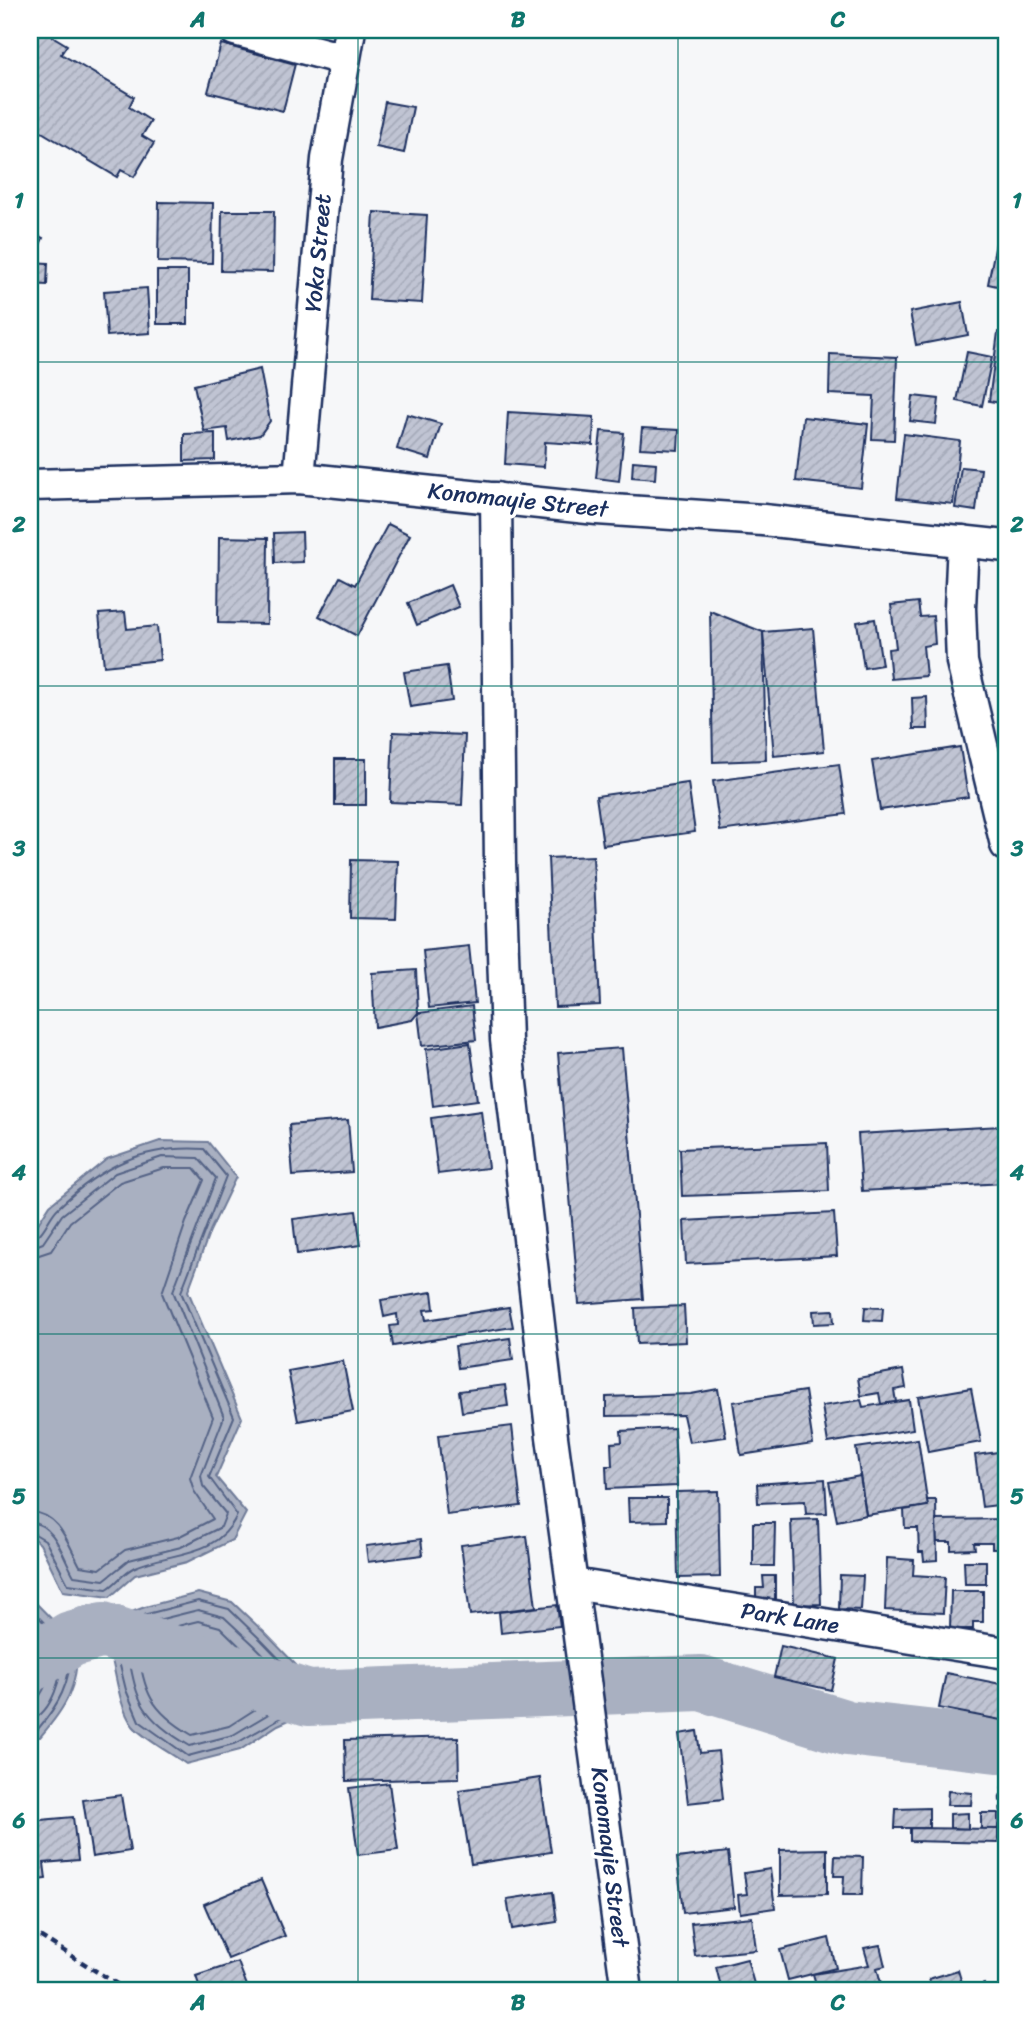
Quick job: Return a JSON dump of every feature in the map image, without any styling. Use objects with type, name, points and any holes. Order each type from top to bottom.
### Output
[{"type":"street","points":[[235,30],[343,58]]},
{"type":"street","name":"Yoka Street","points":[[299,478],[327,159],[350,30]]},
{"type":"street","name":"Konomayie Street","points":[[30,485],[299,478],[496,498],[763,520],[1006,546]]},
{"type":"street","name":"Konomayie Street","points":[[496,498],[500,864],[506,1040],[573,1584],[627,1991]]},
{"type":"street","points":[[962,541],[962,662],[1006,845]]},
{"type":"street","name":"Park Lane","points":[[573,1584],[1006,1653]]},
{"type":"path","points":[[1006,1771],[1001,1798],[1006,1884]]},
{"type":"path","points":[[30,1930],[128,1991]]},
{"type":"water","points":[[160,1141],[208,1142],[236,1177],[210,1231],[188,1291],[242,1418],[216,1477],[246,1513],[232,1540],[187,1562],[135,1575],[110,1597],[63,1591],[40,1544],[30,1536],[30,1236],[50,1205],[107,1159]]},
{"type":"water","points":[[198,1593],[232,1602],[266,1634],[299,1668],[312,1710],[278,1725],[240,1750],[186,1764],[150,1741],[133,1726],[122,1704],[109,1649],[99,1624],[145,1607]]},
{"type":"water","points":[[30,1597],[78,1646],[69,1696],[40,1737],[30,1736]]},
{"type":"building","points":[[30,30],[42,30],[67,45],[61,54],[134,97],[129,107],[151,121],[142,136],[154,143],[134,177],[121,170],[117,177],[30,125]]},
{"type":"building","points":[[221,44],[295,64],[283,111],[208,92]]},
{"type":"building","points":[[385,102],[413,107],[404,153],[376,147]]},
{"type":"building","points":[[159,202],[213,203],[212,263],[158,262]]},
{"type":"building","points":[[222,211],[274,211],[273,272],[221,271]]},
{"type":"building","points":[[374,212],[427,215],[422,303],[369,300]]},
{"type":"building","points":[[30,232],[43,238],[34,258],[30,256]]},
{"type":"building","points":[[996,243],[1006,245],[1006,288],[988,284]]},
{"type":"building","points":[[30,262],[48,263],[47,285],[30,284]]},
{"type":"building","points":[[157,271],[188,271],[188,324],[157,324]]},
{"type":"building","points":[[147,288],[150,333],[107,336],[104,291]]},
{"type":"building","points":[[962,302],[968,335],[916,345],[910,312]]},
{"type":"building","points":[[998,332],[1006,333],[1006,404],[989,401]]},
{"type":"building","points":[[967,352],[992,357],[982,406],[957,401]]},
{"type":"building","points":[[830,354],[897,357],[894,440],[872,439],[874,396],[829,394]]},
{"type":"building","points":[[260,369],[270,421],[260,435],[229,441],[227,428],[204,431],[194,385]]},
{"type":"building","points":[[913,396],[939,399],[936,424],[910,421]]},
{"type":"building","points":[[508,412],[594,417],[593,445],[545,442],[544,467],[505,464]]},
{"type":"building","points":[[407,414],[441,424],[430,459],[397,449]]},
{"type":"building","points":[[803,417],[868,424],[861,488],[796,481]]},
{"type":"building","points":[[642,428],[679,430],[678,450],[640,448]]},
{"type":"building","points":[[601,431],[624,433],[619,481],[596,478]]},
{"type":"building","points":[[215,433],[215,460],[184,461],[184,434]]},
{"type":"building","points":[[904,434],[960,441],[953,504],[897,498]]},
{"type":"building","points":[[633,461],[656,463],[655,479],[632,477]]},
{"type":"building","points":[[961,467],[981,469],[976,511],[955,508]]},
{"type":"building","points":[[388,524],[410,535],[357,636],[319,616],[340,577],[355,585]]},
{"type":"building","points":[[302,532],[303,562],[275,563],[274,533]]},
{"type":"building","points":[[219,537],[268,538],[267,624],[218,623]]},
{"type":"building","points":[[450,585],[459,607],[417,625],[408,603]]},
{"type":"building","points":[[918,602],[920,617],[933,616],[935,644],[923,646],[926,676],[891,679],[888,649],[896,648],[891,605]]},
{"type":"building","points":[[710,611],[763,632],[766,760],[713,762]]},
{"type":"building","points":[[125,612],[127,629],[157,626],[160,660],[104,666],[99,614]]},
{"type":"building","points":[[875,619],[882,665],[864,668],[857,622]]},
{"type":"building","points":[[813,628],[824,751],[774,756],[763,632]]},
{"type":"building","points":[[447,666],[452,701],[410,707],[404,672]]},
{"type":"building","points":[[1005,677],[1006,743],[1003,743]]},
{"type":"building","points":[[927,697],[928,729],[913,729],[912,698]]},
{"type":"building","points":[[393,732],[465,735],[462,805],[390,802]]},
{"type":"building","points":[[960,747],[968,797],[880,810],[872,761]]},
{"type":"building","points":[[335,759],[366,759],[366,805],[335,805]]},
{"type":"building","points":[[839,764],[846,814],[720,831],[713,781]]},
{"type":"building","points":[[688,783],[695,832],[603,845],[596,796]]},
{"type":"building","points":[[593,856],[600,1005],[555,1007],[548,858]]},
{"type":"building","points":[[351,860],[398,861],[396,919],[350,918]]},
{"type":"building","points":[[469,946],[475,1003],[429,1008],[423,951]]},
{"type":"building","points":[[416,970],[418,1013],[412,1020],[375,1027],[372,973]]},
{"type":"building","points":[[472,1006],[476,1040],[422,1046],[418,1013]]},
{"type":"building","points":[[470,1043],[478,1100],[433,1106],[426,1049]]},
{"type":"building","points":[[622,1048],[643,1299],[579,1304],[558,1053]]},
{"type":"building","points":[[481,1111],[488,1168],[438,1174],[431,1118]]},
{"type":"building","points":[[348,1120],[352,1172],[293,1176],[289,1125]]},
{"type":"building","points":[[1001,1126],[1004,1183],[862,1191],[858,1134]]},
{"type":"building","points":[[827,1143],[829,1191],[682,1196],[680,1149]]},
{"type":"building","points":[[356,1211],[361,1245],[297,1254],[293,1219]]},
{"type":"building","points":[[834,1213],[837,1256],[686,1264],[684,1221]]},
{"type":"building","points":[[432,1292],[434,1309],[424,1310],[426,1320],[509,1307],[513,1327],[393,1346],[390,1326],[398,1325],[397,1314],[384,1317],[381,1300]]},
{"type":"building","points":[[684,1306],[686,1342],[637,1344],[635,1308]]},
{"type":"building","points":[[865,1307],[883,1308],[882,1321],[864,1320]]},
{"type":"building","points":[[833,1310],[834,1323],[814,1324],[813,1311]]},
{"type":"building","points":[[510,1338],[513,1360],[458,1368],[455,1346]]},
{"type":"building","points":[[343,1361],[353,1411],[298,1421],[288,1371]]},
{"type":"building","points":[[903,1370],[906,1388],[894,1390],[896,1402],[881,1404],[879,1393],[861,1396],[858,1378]]},
{"type":"building","points":[[505,1385],[508,1406],[462,1412],[459,1391]]},
{"type":"building","points":[[971,1388],[981,1442],[928,1452],[918,1397]]},
{"type":"building","points":[[718,1389],[726,1437],[689,1442],[683,1415],[606,1416],[606,1397],[691,1394]]},
{"type":"building","points":[[805,1391],[813,1444],[741,1455],[733,1402]]},
{"type":"building","points":[[861,1400],[863,1407],[909,1400],[913,1429],[828,1443],[822,1406]]},
{"type":"building","points":[[512,1426],[521,1506],[447,1515],[438,1435]]},
{"type":"building","points":[[674,1428],[677,1486],[607,1489],[606,1466],[612,1466],[611,1443],[622,1442],[621,1431]]},
{"type":"building","points":[[918,1439],[928,1506],[866,1515],[856,1448]]},
{"type":"building","points":[[1006,1451],[1006,1504],[982,1507],[975,1455]]},
{"type":"building","points":[[860,1476],[866,1515],[837,1521],[829,1482]]},
{"type":"building","points":[[825,1479],[827,1513],[806,1514],[805,1501],[758,1503],[757,1484]]},
{"type":"building","points":[[718,1491],[720,1577],[678,1578],[676,1492]]},
{"type":"building","points":[[628,1498],[667,1498],[667,1521],[629,1522]]},
{"type":"building","points":[[927,1500],[936,1500],[937,1560],[924,1561],[923,1552],[919,1552],[918,1528],[905,1528],[904,1510],[928,1506]]},
{"type":"building","points":[[818,1519],[821,1604],[794,1605],[791,1520]]},
{"type":"building","points":[[1006,1519],[1006,1549],[992,1549],[992,1543],[974,1543],[975,1549],[951,1550],[951,1542],[937,1542],[936,1520]]},
{"type":"building","points":[[753,1523],[775,1523],[774,1566],[753,1566]]},
{"type":"building","points":[[527,1536],[536,1607],[470,1615],[461,1545]]},
{"type":"building","points":[[421,1539],[423,1555],[368,1562],[366,1546]]},
{"type":"building","points":[[887,1558],[914,1560],[913,1575],[945,1577],[943,1613],[885,1610]]},
{"type":"building","points":[[964,1561],[986,1561],[986,1584],[965,1584]]},
{"type":"building","points":[[840,1575],[863,1576],[861,1610],[839,1609]]},
{"type":"building","points":[[763,1576],[775,1576],[775,1600],[756,1600],[756,1588],[764,1588]]},
{"type":"building","points":[[951,1591],[983,1591],[983,1622],[973,1622],[973,1629],[950,1629]]},
{"type":"building","points":[[557,1605],[560,1626],[501,1633],[499,1612]]},
{"type":"building","points":[[781,1646],[838,1659],[831,1690],[774,1677]]},
{"type":"building","points":[[946,1673],[1006,1685],[1006,1721],[939,1708]]},
{"type":"building","points":[[697,1731],[700,1753],[718,1751],[723,1799],[688,1803],[679,1734]]},
{"type":"building","points":[[458,1737],[459,1778],[346,1781],[345,1740]]},
{"type":"building","points":[[540,1778],[551,1852],[471,1864],[459,1790]]},
{"type":"building","points":[[389,1783],[398,1850],[358,1855],[349,1788]]},
{"type":"building","points":[[948,1791],[972,1793],[971,1805],[947,1805]]},
{"type":"building","points":[[121,1795],[130,1851],[92,1857],[83,1800]]},
{"type":"building","points":[[929,1808],[929,1828],[895,1828],[896,1809]]},
{"type":"building","points":[[968,1813],[968,1829],[950,1828],[950,1814]]},
{"type":"building","points":[[981,1813],[998,1813],[998,1829],[981,1829]]},
{"type":"building","points":[[73,1817],[78,1860],[44,1863],[46,1879],[30,1881],[30,1821]]},
{"type":"building","points":[[910,1828],[998,1829],[998,1843],[910,1841]]},
{"type":"building","points":[[827,1849],[827,1894],[780,1895],[780,1850]]},
{"type":"building","points":[[728,1852],[734,1907],[683,1913],[677,1858]]},
{"type":"building","points":[[835,1856],[863,1857],[862,1895],[843,1895],[844,1876],[834,1876]]},
{"type":"building","points":[[770,1869],[775,1908],[740,1913],[738,1895],[747,1894],[744,1873]]},
{"type":"building","points":[[261,1880],[285,1936],[228,1959],[204,1904]]},
{"type":"building","points":[[553,1892],[557,1922],[512,1929],[507,1899]]},
{"type":"building","points":[[752,1917],[756,1950],[695,1956],[691,1923]]},
{"type":"building","points":[[829,1938],[836,1968],[788,1980],[780,1950]]},
{"type":"building","points":[[880,1945],[885,1966],[877,1968],[883,1991],[818,1991],[813,1974],[869,1965],[864,1948]]},
{"type":"building","points":[[747,1959],[756,1991],[722,1991],[716,1967]]},
{"type":"building","points":[[238,1962],[249,1991],[201,1991],[196,1976]]},
{"type":"building","points":[[958,1970],[964,1990],[984,1984],[986,1991],[933,1991],[929,1979]]},
{"type":"waterway","points":[[30,1664],[71,1639],[103,1630],[308,1698],[701,1683],[847,1728],[1006,1746]]}]
